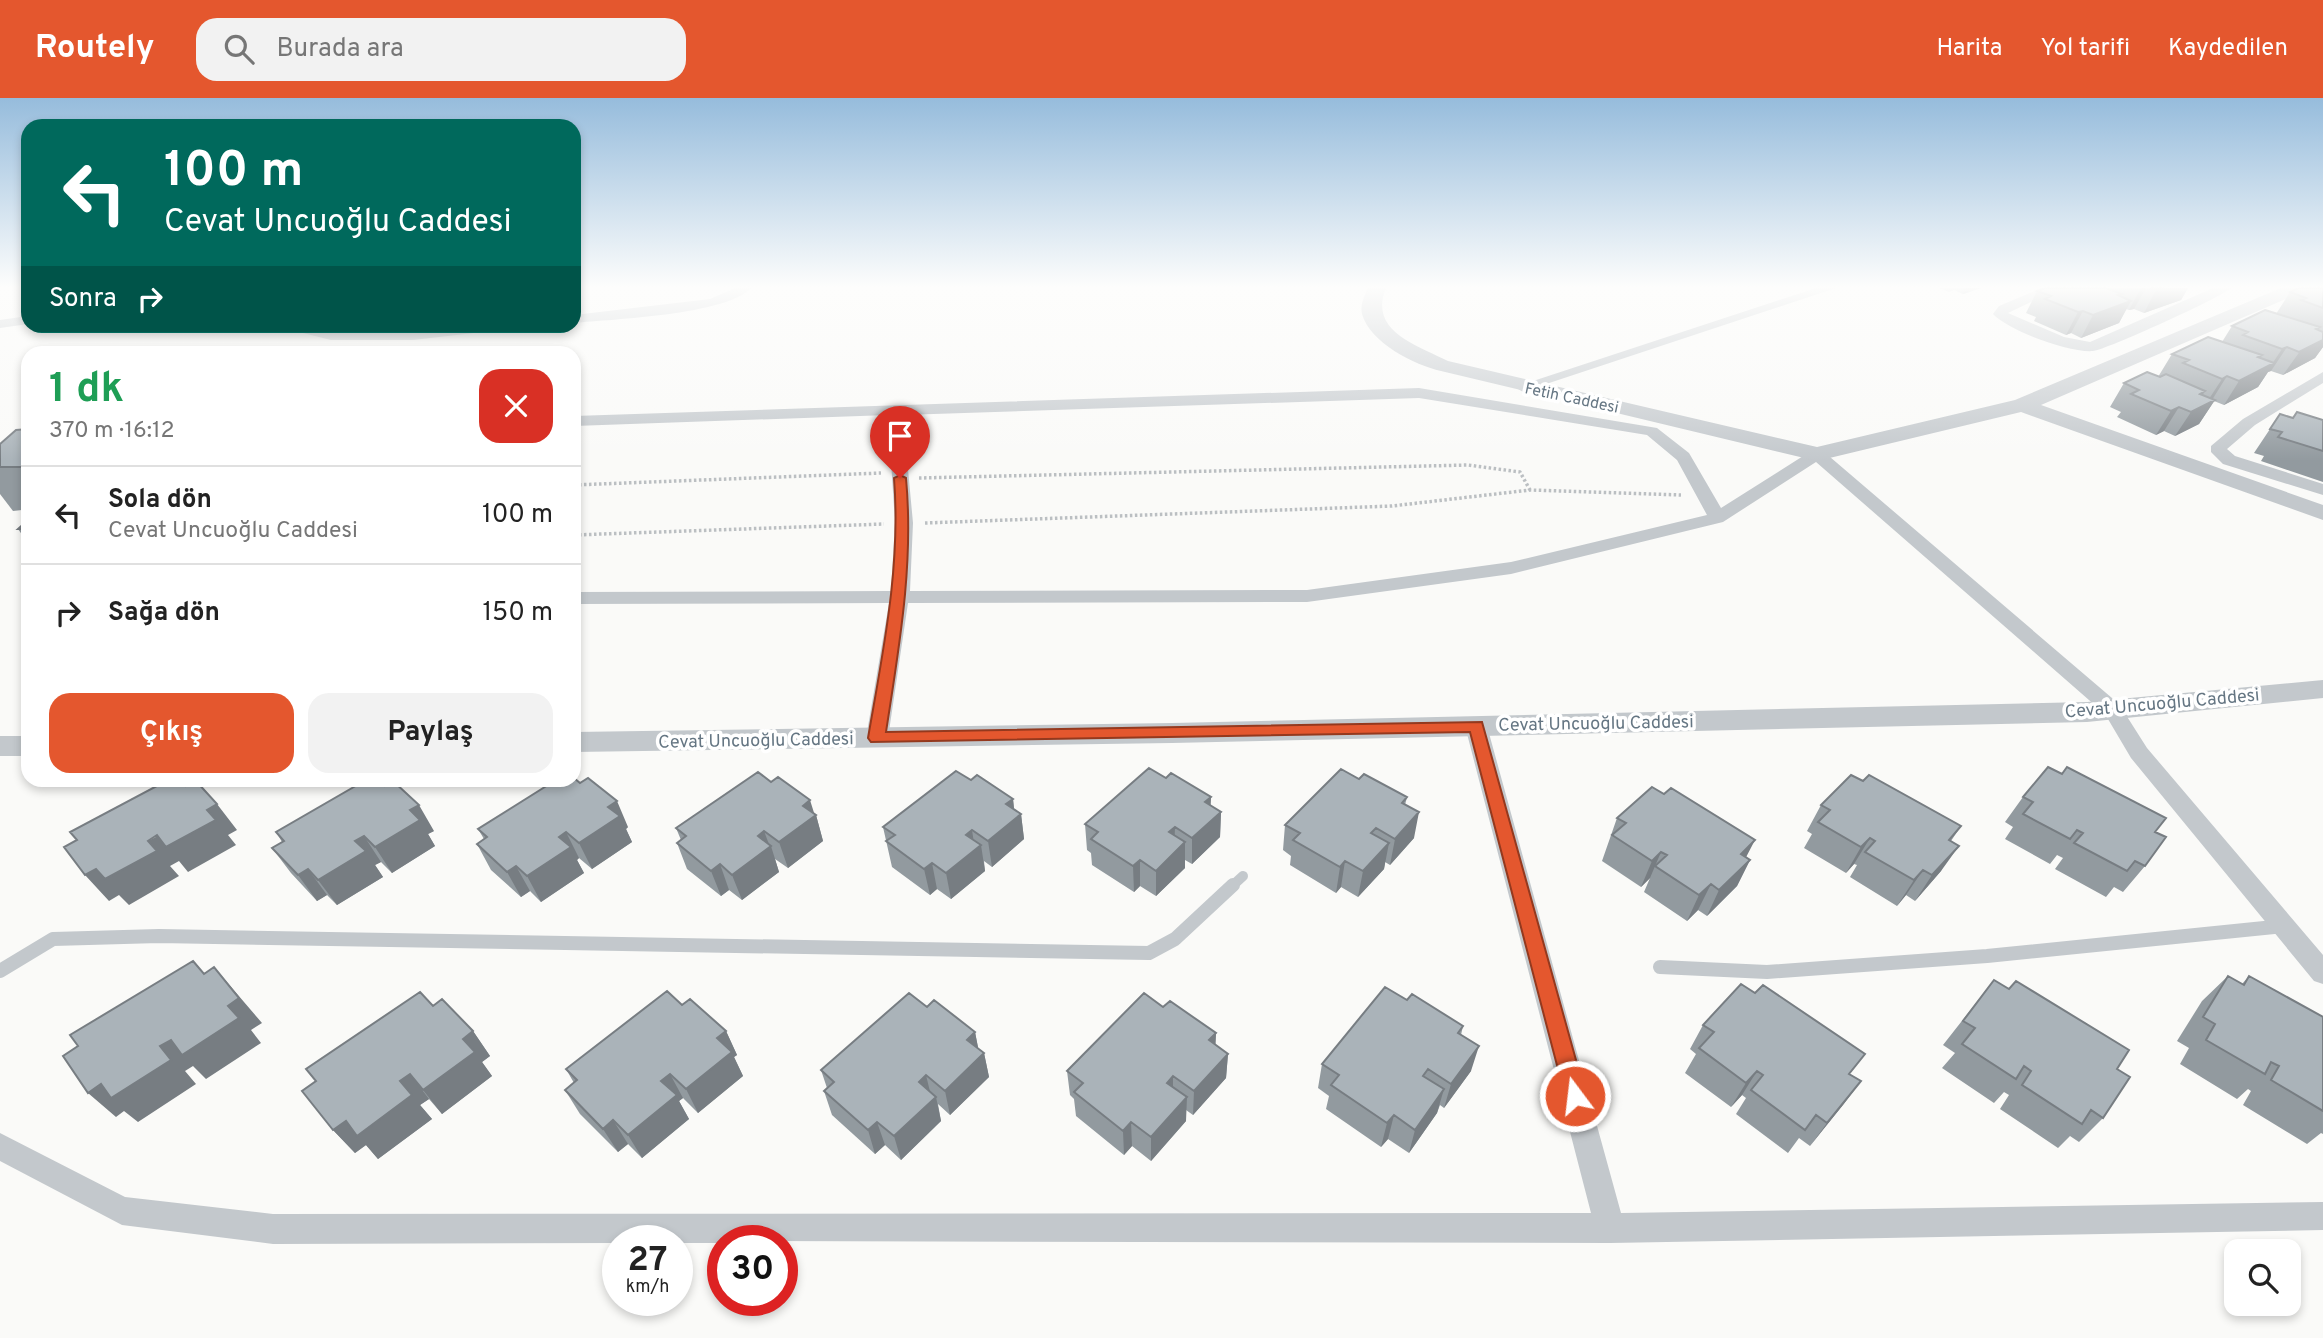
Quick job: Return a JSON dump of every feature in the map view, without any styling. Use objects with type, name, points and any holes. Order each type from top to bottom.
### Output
[{"type":"street","name":"Fetih Caddesi","points":[[1403,346],[1441,365],[1523,387],[1673,418],[1817,454]]},
{"type":"street","points":[[1523,387],[1650,346]]},
{"type":"street","points":[[581,598],[1307,596],[1511,568],[1717,518],[1817,454],[2022,405],[2160,346]]},
{"type":"street","points":[[2323,377],[2249,422],[2217,449],[2229,460],[2323,490]]},
{"type":"street","points":[[581,421],[895,408],[1419,393],[1651,431],[1667,438],[1685,459],[1717,518]]},
{"type":"street","points":[[2022,405],[2323,513]]},
{"type":"street","points":[[877,738],[900,596],[904,523],[895,408]]},
{"type":"street","points":[[1817,454],[2112,709],[2139,753],[2323,974]]},
{"type":"street","name":"Cevat Uncuoğlu Caddesi","points":[[581,743],[1476,726],[2112,709],[2323,689]]},
{"type":"street","points":[[1476,726],[1610,1228]]},
{"type":"street","points":[[0,746],[21,746]]},
{"type":"street","points":[[0,1146],[121,1210],[273,1229],[1610,1228],[2323,1216]]},
{"type":"lane","points":[[0,971],[53,939],[159,936],[1149,953],[1175,939],[1243,876]]},
{"type":"lane","points":[[1660,967],[1767,972],[1987,956],[2284,926]]},
{"type":"path","points":[[581,485],[1423,464],[1520,472],[1530,490]]},
{"type":"path","points":[[581,535],[1392,506],[1530,490],[1705,495]]},
{"type":"building","points":[[2189,346],[2235,346],[2262,355],[2258,357],[2274,363],[2239,381],[2227,376],[2222,379],[2183,363],[2189,360],[2172,354]]},
{"type":"building","points":[[2273,346],[2311,346],[2299,352],[2287,347],[2282,349]]},
{"type":"building","points":[[2147,372],[2160,377],[2166,374],[2205,391],[2200,394],[2215,400],[2191,412],[2179,407],[2171,411],[2131,394],[2139,390],[2124,383]]},
{"type":"building","points":[[2297,412],[2323,420],[2323,451],[2278,437],[2282,432],[2270,429],[2280,414],[2293,418]]},
{"type":"building","points":[[16,430],[21,430],[21,467],[0,467],[0,444]]},
{"type":"building","points":[[2048,767],[2062,774],[2067,767],[2166,818],[2155,832],[2166,837],[2145,866],[2135,861],[2127,871],[2074,843],[2083,833],[2077,830],[2070,839],[2023,814],[2033,802],[2023,797]]},
{"type":"building","points":[[1149,768],[1166,778],[1171,773],[1211,797],[1205,802],[1221,812],[1192,838],[1175,827],[1169,832],[1185,842],[1156,871],[1140,860],[1133,866],[1091,839],[1098,832],[1085,824]]},
{"type":"building","points":[[1341,769],[1359,779],[1364,774],[1407,797],[1402,803],[1419,812],[1395,839],[1376,828],[1371,833],[1389,843],[1363,871],[1345,861],[1340,867],[1293,840],[1300,833],[1285,825]]},
{"type":"building","points":[[956,771],[971,780],[977,775],[1013,799],[1006,804],[1021,814],[988,841],[972,830],[966,835],[981,845],[946,873],[932,863],[924,869],[886,841],[895,835],[883,827]]},
{"type":"building","points":[[758,772],[771,782],[778,777],[810,800],[803,806],[816,815],[779,842],[764,831],[758,836],[771,846],[732,875],[720,864],[711,871],[677,843],[686,836],[676,828]]},
{"type":"building","points":[[1851,775],[1863,781],[1869,775],[1961,826],[1949,840],[1959,846],[1932,875],[1923,870],[1914,880],[1865,852],[1875,841],[1870,838],[1861,847],[1818,822],[1830,810],[1821,805]]},
{"type":"building","points":[[588,778],[617,801],[608,807],[620,816],[579,843],[566,832],[559,837],[571,847],[527,876],[516,866],[507,872],[477,844],[487,837],[478,829],[545,787],[581,787],[581,782]]},
{"type":"building","points":[[155,787],[201,787],[217,804],[207,810],[216,820],[166,847],[157,835],[148,841],[157,851],[105,879],[96,869],[85,875],[64,847],[77,840],[70,832]]},
{"type":"building","points":[[354,787],[400,787],[419,805],[410,810],[420,820],[375,847],[364,836],[355,841],[366,851],[318,880],[308,869],[298,875],[272,848],[284,841],[276,832]]},
{"type":"building","points":[[1652,787],[1664,794],[1671,788],[1755,840],[1741,854],[1750,860],[1719,890],[1711,884],[1699,895],[1655,866],[1667,855],[1661,852],[1652,861],[1612,835],[1626,823],[1617,818]]},
{"type":"building","points":[[193,961],[204,974],[214,967],[239,998],[228,1006],[239,1018],[182,1055],[171,1040],[160,1046],[171,1060],[111,1098],[101,1084],[88,1093],[63,1056],[78,1046],[70,1035]]},
{"type":"building","points":[[2228,976],[2244,985],[2249,976],[2323,1017],[2323,1111],[2271,1080],[2279,1066],[2271,1062],[2265,1074],[2206,1040],[2215,1024],[2203,1017]]},
{"type":"building","points":[[1994,980],[2009,989],[2016,981],[2129,1050],[2117,1069],[2130,1077],[2103,1118],[2091,1110],[2082,1124],[2022,1085],[2031,1071],[2024,1066],[2016,1079],[1962,1044],[1975,1028],[1963,1021]]},
{"type":"building","points":[[1741,984],[1755,993],[1763,985],[1865,1054],[1849,1074],[1861,1081],[1827,1123],[1816,1115],[1805,1130],[1751,1090],[1763,1075],[1757,1071],[1746,1083],[1699,1048],[1714,1032],[1703,1025]]},
{"type":"building","points":[[1385,987],[1407,1000],[1412,994],[1463,1026],[1458,1033],[1479,1046],[1451,1084],[1428,1069],[1423,1076],[1444,1089],[1415,1130],[1394,1115],[1387,1123],[1331,1085],[1339,1075],[1322,1064]]},
{"type":"building","points":[[667,991],[682,1005],[690,999],[726,1031],[717,1038],[732,1052],[686,1089],[670,1074],[661,1081],[677,1095],[628,1135],[613,1120],[603,1129],[565,1090],[577,1080],[566,1069]]},
{"type":"building","points":[[420,992],[433,1006],[442,999],[473,1031],[463,1039],[475,1052],[423,1090],[410,1074],[400,1081],[412,1095],[357,1136],[346,1121],[333,1130],[302,1091],[316,1081],[306,1069]]},
{"type":"building","points":[[909,993],[927,1007],[934,1000],[975,1032],[967,1040],[984,1053],[945,1091],[926,1075],[919,1082],[936,1097],[894,1136],[877,1122],[868,1130],[824,1091],[834,1082],[821,1070]]},
{"type":"building","points":[[1144,993],[1163,1007],[1170,1001],[1216,1033],[1209,1040],[1228,1054],[1194,1091],[1173,1076],[1167,1083],[1187,1097],[1151,1137],[1131,1122],[1123,1131],[1074,1092],[1083,1083],[1067,1071]]},
{"type":"route","points":[[900,478],[904,523],[900,596],[877,738],[1476,726],[1575,1096]]}]
